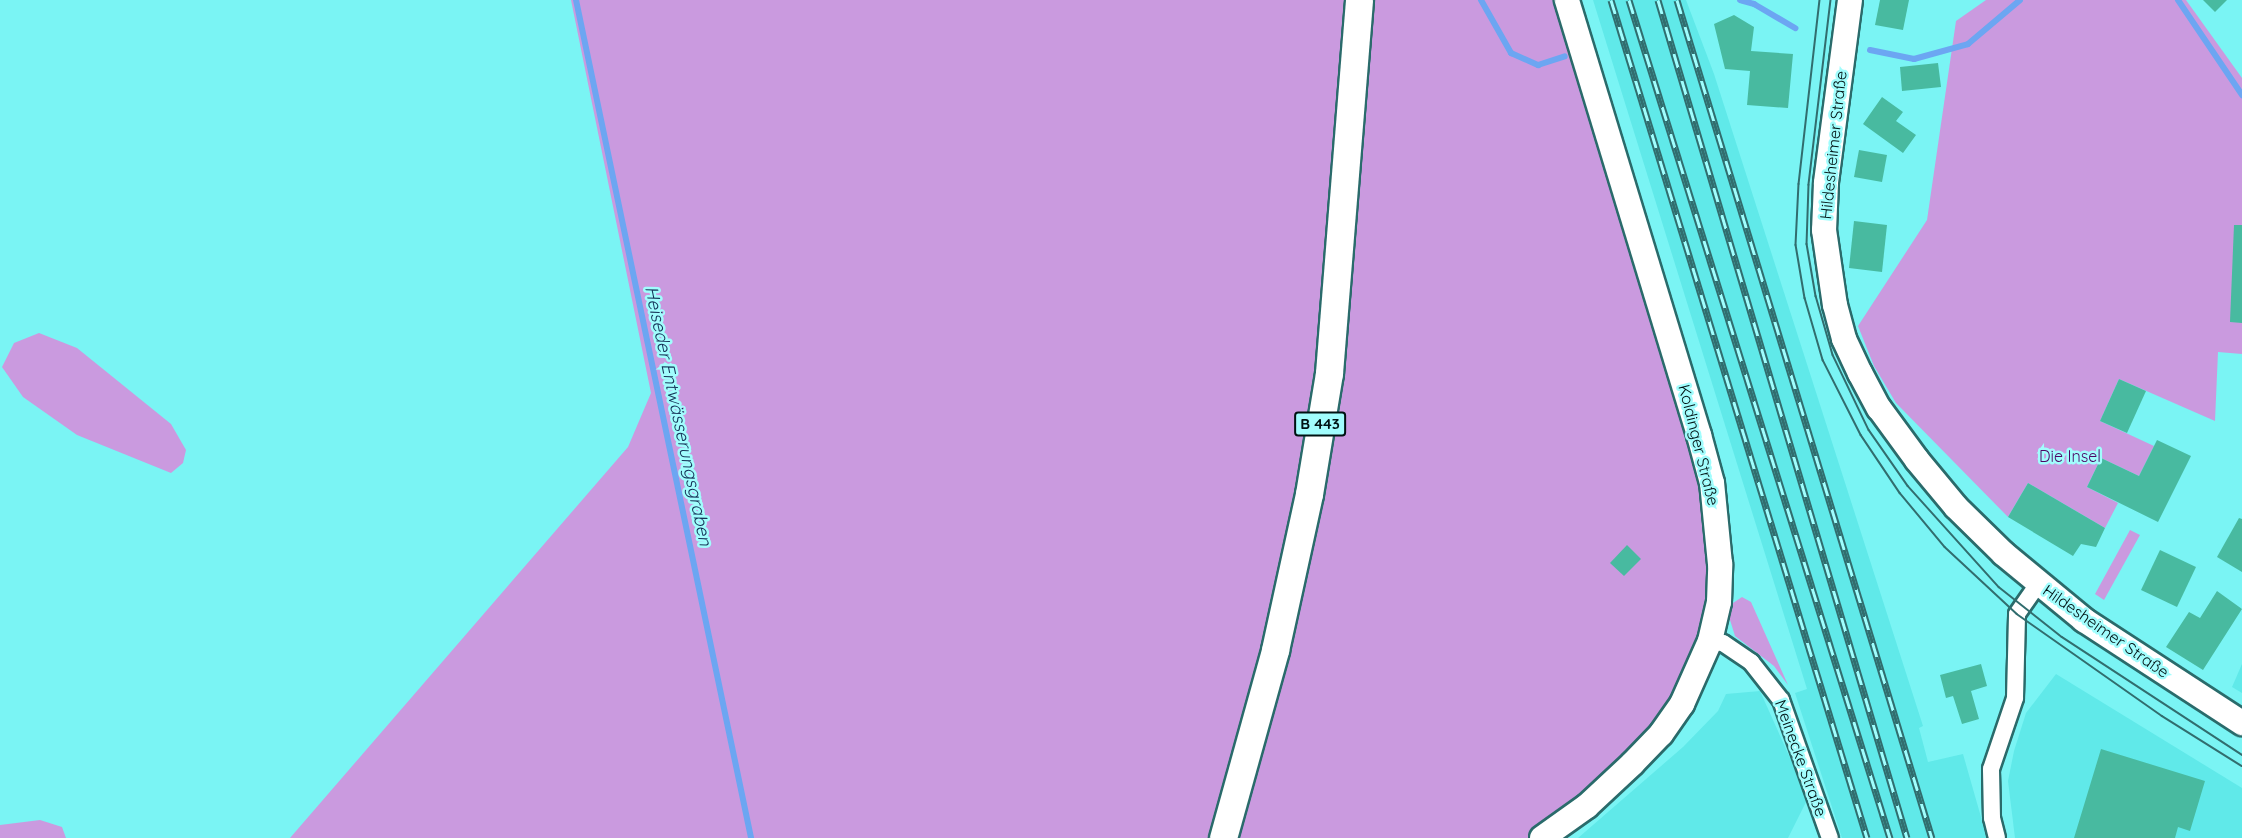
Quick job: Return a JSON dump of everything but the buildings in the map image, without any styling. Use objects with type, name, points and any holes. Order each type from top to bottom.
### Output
[{"type":"main road","name":"B 443","points":[[1223,838],[1275,650],[1309,494],[1329,373],[1359,0]]},
{"type":"street","name":"Koldinger Straße","points":[[1542,838],[1587,806],[1661,734],[1698,674],[1710,640],[1719,602],[1720,564],[1712,483],[1567,0]]},
{"type":"street","name":"Hildesheimer Straße","points":[[1850,0],[1826,183],[1824,230],[1827,268],[1844,339],[1879,408],[1917,460],[1956,507],[2038,584],[2099,630],[2242,723]]},
{"type":"street","points":[[1997,838],[1992,818],[1991,769],[2015,698],[2016,615],[2038,584]]},
{"type":"street","name":"Meinecke Straße","points":[[1710,640],[1723,644],[1751,662],[1781,700],[1830,838]]},
{"type":"shaded area","points":[[1593,0],[1686,0],[1714,74],[1923,726],[1919,728],[1928,762],[1963,754],[1987,838],[1842,838],[1795,693],[1807,689]]},
{"type":"shaded area","points":[[2242,664],[2242,693],[2232,687]]},
{"type":"shaded area","points":[[2056,674],[2242,788],[2242,838],[2015,838],[2008,781],[2014,751],[2026,713]]},
{"type":"shaded area","points":[[1760,691],[1808,798],[1788,838],[1578,838],[1683,747],[1718,711],[1726,694]]},
{"type":"green space","points":[[571,0],[1554,0],[1710,511],[1710,606],[1688,666],[1654,723],[1584,797],[1528,838],[290,838],[628,447],[651,393]]},
{"type":"green space","name":"Die Insel","points":[[1986,0],[2186,0],[2242,78],[2242,354],[2218,352],[2215,421],[2119,379],[2100,421],[2154,446],[2139,476],[2101,458],[2087,487],[2118,503],[2105,528],[2028,483],[2008,517],[1896,403],[1874,366],[1858,326],[1927,220],[1956,21]]},
{"type":"green space","points":[[39,333],[77,348],[171,424],[186,450],[183,463],[171,473],[77,435],[23,397],[2,367],[14,343]]},
{"type":"green space","points":[[2130,530],[2140,535],[2104,600],[2095,594]]},
{"type":"green space","points":[[1742,597],[1751,602],[1788,685],[1774,666],[1735,636],[1730,620],[1730,605]]},
{"type":"green space","points":[[40,820],[62,827],[66,838],[0,838],[0,825]]},
{"type":"waterway","name":"Heiseder Entwässerungsgraben","points":[[576,0],[751,838]]},
{"type":"waterway","points":[[1481,0],[1511,53],[1538,65],[1565,56]]},
{"type":"waterway","points":[[1740,0],[1754,4],[1795,28]]},
{"type":"waterway","points":[[1870,50],[1914,59],[1968,44],[2020,0]]},
{"type":"waterway","points":[[2178,0],[2242,95]]},
{"type":"tram line","points":[[1820,0],[1799,184],[1796,245],[1805,298],[1823,360],[1861,435],[1900,493],[1945,547],[2017,614],[2162,716],[2242,766]]},
{"type":"tram line","points":[[1831,0],[1809,185],[1807,244],[1816,296],[1833,355],[1869,430],[1908,486],[1999,587],[2062,637],[2242,755]]},
{"type":"railway","points":[[1611,0],[1867,838]]},
{"type":"railway","points":[[1629,0],[1890,838]]},
{"type":"railway","points":[[1658,0],[1907,838]]},
{"type":"railway","points":[[1677,0],[1932,838]]}]
